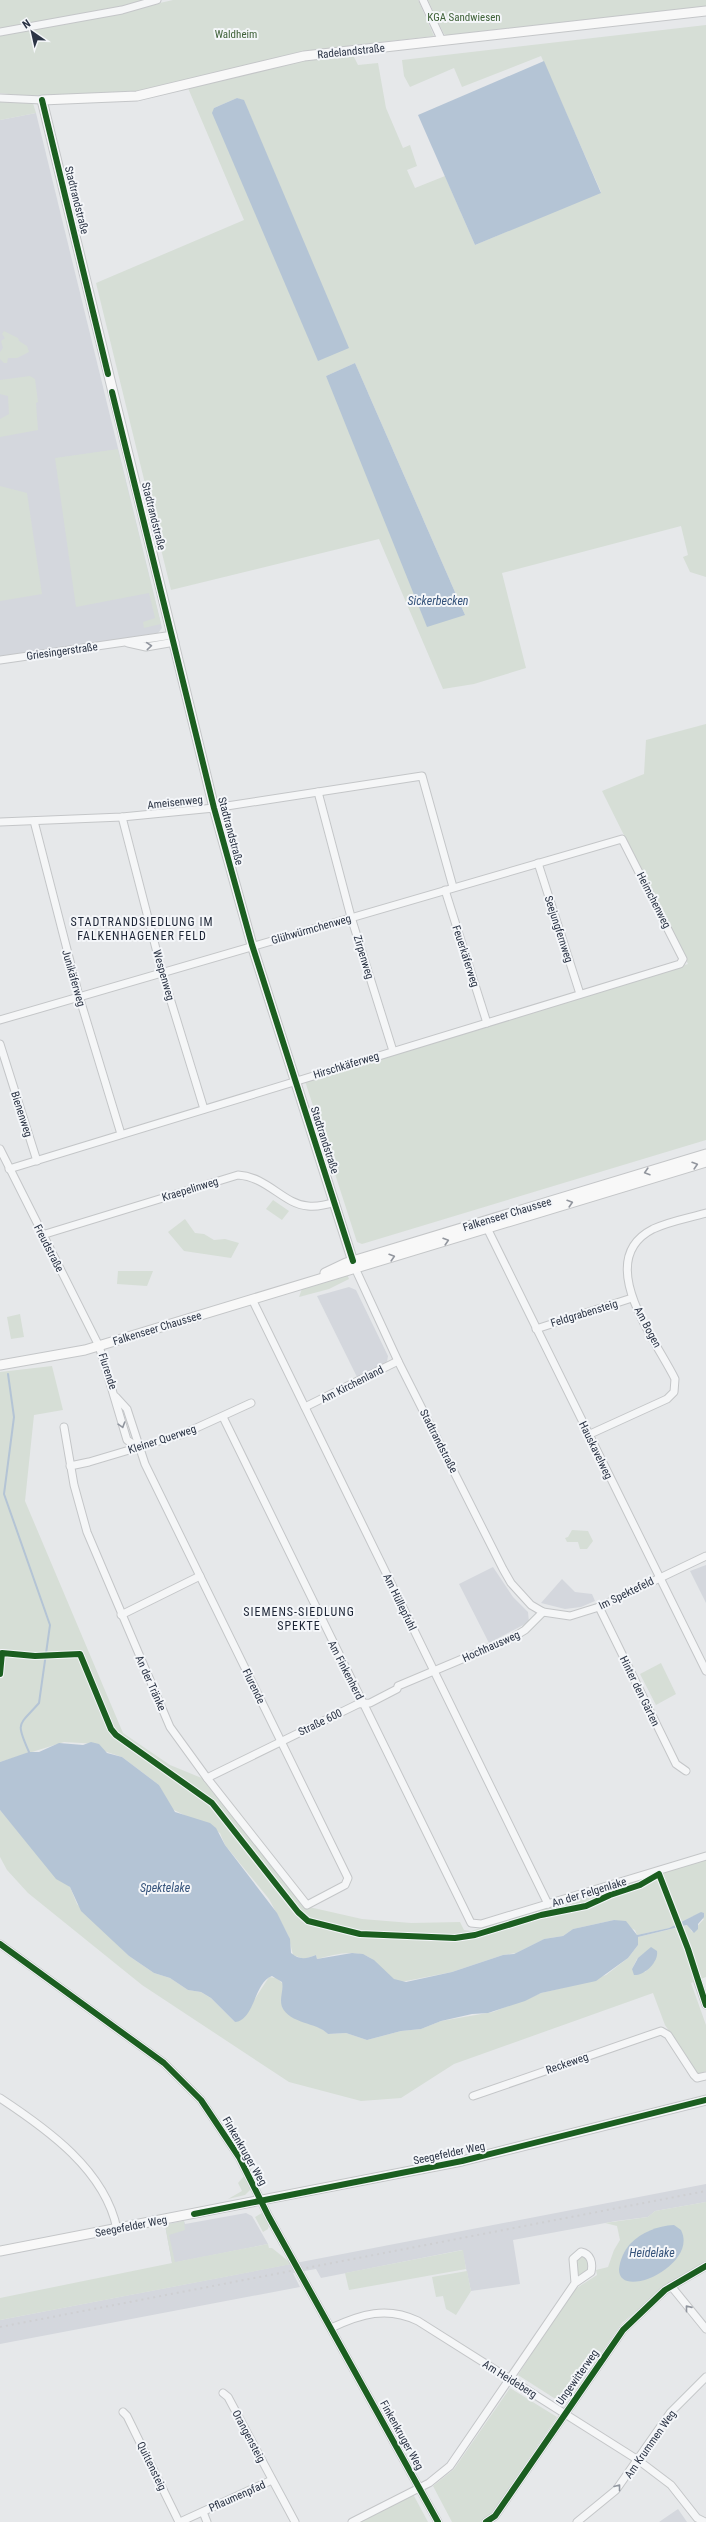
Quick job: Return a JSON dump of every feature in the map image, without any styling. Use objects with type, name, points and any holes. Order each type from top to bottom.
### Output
[{"type":"street","points":[[0,32],[114,11],[157,0]]},
{"type":"street","points":[[424,0],[442,41]]},
{"type":"street","name":"Radelandstraße","points":[[0,98],[42,100],[137,96],[304,56],[706,11]]},
{"type":"street","name":"Stadtrandstraße","points":[[42,100],[174,638],[214,808],[252,945],[354,1264],[398,1361],[503,1569],[523,1598],[543,1612]]},
{"type":"street","name":"Griesingerstraße","points":[[0,660],[124,642],[174,638]]},
{"type":"street","name":"Ameisenweg","points":[[0,822],[122,817],[214,808],[422,776],[453,887]]},
{"type":"street","name":"Zirpenweg","points":[[318,792],[352,917],[393,1051]]},
{"type":"street","name":"Wespenweg","points":[[122,817],[162,972],[204,1109]]},
{"type":"street","name":"Junikäferweg","points":[[34,820],[78,996],[121,1134]]},
{"type":"street","name":"Glühwürmchenweg","points":[[0,1020],[252,945],[622,839]]},
{"type":"street","name":"Heimchenweg","points":[[622,839],[683,962]]},
{"type":"street","name":"Seejungfernweg","points":[[538,863],[580,994]]},
{"type":"street","name":"Feuerkäferweg","points":[[445,890],[487,1022]]},
{"type":"street","name":"Hirschkäferweg","points":[[9,1169],[683,962]]},
{"type":"street","name":"Bienenweg","points":[[0,1044],[37,1161]]},
{"type":"street","name":"Freudstraße","points":[[0,1150],[99,1346]]},
{"type":"street","name":"Falkenseer Chaussee","points":[[0,1365],[74,1353],[99,1346],[312,1281],[354,1264],[706,1154]]},
{"type":"street","name":"Falkenseer Chaussee","points":[[486,1224],[706,1162]]},
{"type":"street","name":"Kraepelinweg","points":[[42,1235],[238,1175],[260,1180],[296,1203],[306,1206],[335,1202]]},
{"type":"street","name":"Am Bogen","points":[[588,1435],[667,1399],[676,1388],[672,1374],[632,1298],[627,1285],[628,1260],[634,1247],[642,1237],[659,1227],[706,1213]]},
{"type":"street","name":"Hauskavelweg","points":[[486,1224],[588,1435],[706,1671]]},
{"type":"street","name":"Feldgrabensteig","points":[[536,1328],[632,1298]]},
{"type":"street","name":"Am Hüllepfuhl","points":[[252,1299],[548,1904]]},
{"type":"street","name":"Flurende","points":[[99,1346],[116,1397],[127,1440],[139,1448],[145,1464],[348,1878],[345,1885],[307,1905]]},
{"type":"street","name":"Am Kirchenland","points":[[305,1407],[398,1361]]},
{"type":"street","name":"Kleiner Querweg","points":[[70,1466],[139,1448],[183,1434],[251,1403]]},
{"type":"street","name":"Am Finkenherd","points":[[223,1417],[471,1923]]},
{"type":"street","name":"An der Tränke","points":[[64,1427],[70,1466],[87,1532],[121,1615],[170,1727],[207,1778],[307,1905]]},
{"type":"street","name":"Im Spektefeld","points":[[543,1612],[570,1616],[599,1607],[706,1556]]},
{"type":"street","points":[[121,1615],[200,1576]]},
{"type":"street","name":"Hinter den Gärten","points":[[599,1607],[676,1764],[686,1771]]},
{"type":"street","name":"Hochhausweg","points":[[434,1670],[512,1638],[525,1630],[543,1612]]},
{"type":"street","name":"Straße 600","points":[[207,1778],[358,1704],[370,1703],[397,1689],[398,1686],[434,1670]]},
{"type":"street","name":"An der Felgenlake","points":[[471,1923],[482,1924],[706,1856]]},
{"type":"street","name":"Finkenkruger Weg","points":[[0,1944],[180,2077],[201,2100],[225,2134],[438,2522]]},
{"type":"street","points":[[698,1982],[706,2005]]},
{"type":"street","name":"Reckeweg","points":[[473,2096],[661,2031],[668,2035],[697,2078],[706,2076]]},
{"type":"street","points":[[0,2098],[40,2127],[84,2166],[104,2195],[118,2229]]},
{"type":"street","name":"Seegefelder Weg","points":[[0,2251],[462,2161],[706,2100]]},
{"type":"street","name":"Ungewitterweg","points":[[486,2522],[495,2516],[564,2413],[623,2330],[671,2286],[706,2266]]},
{"type":"street","points":[[352,2522],[419,2488],[440,2475],[450,2466],[575,2283]]},
{"type":"street","points":[[671,2286],[706,2329]]},
{"type":"street","name":"Am Heideberg","points":[[332,2328],[363,2314],[396,2312],[418,2321],[638,2460],[675,2489],[698,2518],[705,2522]]},
{"type":"street","name":"Am Krummen Weg","points":[[577,2522],[611,2496],[670,2413],[706,2377]]},
{"type":"street","name":"Orangensteig","points":[[223,2393],[228,2397],[294,2522]]},
{"type":"street","name":"Quittensteig","points":[[124,2412],[128,2416],[179,2522]]},
{"type":"street","name":"Pflaumenpfad","points":[[179,2522],[272,2480]]},
{"type":"street","points":[[203,2512],[207,2522]]},
{"type":"shaded area","points":[[36,113],[162,628],[158,633],[0,657],[0,120]]},
{"type":"shaded area","points":[[349,1287],[356,1290],[388,1356],[387,1362],[357,1377],[317,1296]]},
{"type":"shaded area","points":[[706,1565],[706,1603],[690,1571]]},
{"type":"shaded area","points":[[493,1567],[513,1597],[528,1612],[529,1622],[489,1643],[459,1584]]},
{"type":"shaded area","points":[[562,1579],[575,1592],[592,1594],[595,1601],[581,1607],[565,1609],[541,1603]]},
{"type":"shaded area","points":[[706,2184],[706,2202],[655,2211],[648,2217],[616,2221],[513,2240],[520,2284],[471,2291],[462,2250],[321,2278],[316,2269],[293,2273],[300,2287],[0,2344],[0,2320]]},
{"type":"shaded area","points":[[246,2213],[252,2216],[268,2244],[172,2263],[165,2225],[184,2221],[185,2224]]},
{"type":"shaded area","points":[[678,2509],[687,2522],[659,2522]]},
{"type":"green space","name":"Waldheim","points":[[0,0],[157,0],[63,25],[173,0],[418,0],[434,36],[304,51],[141,92],[26,96],[0,93]]},
{"type":"green space","name":"KGA Sandwiesen","points":[[428,0],[706,0],[706,11],[448,36],[444,34]]},
{"type":"green space","points":[[706,25],[706,577],[690,572],[683,557],[688,555],[681,526],[502,573],[526,668],[474,684],[443,689],[379,539],[171,590],[96,283],[244,220],[188,88],[305,58],[352,53],[358,65],[378,63],[386,108],[403,148],[410,145],[417,166],[407,170],[415,188],[445,176],[475,245],[601,192],[541,56],[462,87],[454,68],[410,87],[404,76],[402,60]],"holes":[[[237,98],[244,101],[348,348],[214,108]],[[355,363],[465,615],[326,376]]]},
{"type":"green space","points":[[0,98],[32,100],[36,113],[0,120]]},
{"type":"green space","points":[[4,331],[18,338],[19,341],[27,346],[29,352],[17,358],[8,358],[7,363],[4,363],[0,359],[0,352],[3,348],[1,341],[5,338],[2,334]]},
{"type":"green space","points":[[30,376],[35,379],[38,402],[36,403],[38,430],[0,437],[0,419],[9,414],[8,396],[0,394],[0,380]]},
{"type":"green space","points":[[118,449],[161,624],[144,628],[143,622],[155,618],[149,593],[76,607],[55,458]]},
{"type":"green space","points":[[0,486],[27,493],[42,594],[0,601]]},
{"type":"green space","points":[[706,724],[706,1140],[362,1244],[357,1242],[305,1081],[688,964],[602,791],[644,774],[646,740]]},
{"type":"green space","points":[[273,1200],[289,1211],[282,1220],[266,1209]]},
{"type":"green space","points":[[185,1219],[195,1233],[204,1234],[214,1240],[225,1239],[239,1243],[231,1258],[184,1251],[168,1232]]},
{"type":"green space","points":[[118,1271],[153,1271],[147,1286],[117,1284]]},
{"type":"green space","points":[[347,1274],[349,1279],[329,1289],[299,1297],[303,1286]]},
{"type":"green space","points":[[20,1314],[24,1337],[11,1339],[7,1317]]},
{"type":"green space","points":[[52,1366],[63,1410],[34,1415],[25,1501],[123,1733],[170,1765],[204,1779],[306,1908],[309,1907],[362,1919],[411,1923],[460,1922],[464,1930],[471,1931],[706,1859],[706,1977],[691,1983],[706,2025],[706,2071],[698,2074],[665,2025],[653,1993],[454,2064],[401,2098],[361,2101],[289,2082],[142,1985],[28,1893],[7,1870],[0,1857],[0,1810],[43,1861],[70,1887],[77,1904],[129,1956],[154,1973],[170,1978],[188,1990],[201,1992],[211,1998],[235,2022],[245,2014],[269,1977],[277,1978],[283,1984],[282,2007],[292,2016],[323,2030],[328,2034],[346,2033],[367,2040],[401,2031],[421,2029],[441,2021],[493,2012],[541,1993],[579,1984],[606,1975],[628,1958],[638,1945],[638,1937],[688,1925],[692,1932],[704,1919],[693,1916],[669,1928],[637,1935],[635,1930],[614,1920],[573,1929],[563,1936],[544,1939],[516,1953],[503,1955],[452,1972],[401,1982],[389,1976],[373,1960],[358,1954],[341,1954],[317,1959],[316,1955],[304,1959],[293,1955],[288,1935],[269,1899],[225,1845],[220,1833],[172,1809],[159,1785],[122,1757],[104,1751],[98,1744],[64,1742],[0,1762],[0,1372]],"holes":[[[646,1953],[655,1961],[645,1972],[632,1969],[637,1959]]]},
{"type":"green space","points":[[572,1530],[588,1531],[593,1541],[587,1549],[580,1549],[578,1542],[567,1542],[565,1538],[568,1537]]},
{"type":"green space","points":[[661,1663],[676,1694],[656,1705],[640,1674]]},
{"type":"green space","points":[[245,2175],[252,2188],[245,2195],[228,2199],[242,2191],[238,2183]]},
{"type":"green space","points":[[706,2202],[706,2263],[671,2283],[622,2323],[565,2405],[518,2375],[572,2291],[597,2275],[596,2270],[608,2267],[614,2250],[620,2240],[617,2226],[605,2223],[648,2217],[655,2211]]},
{"type":"green space","points":[[262,2213],[269,2225],[268,2229],[263,2232],[255,2217]]},
{"type":"green space","points":[[184,2221],[185,2230],[169,2235],[175,2262],[268,2244],[269,2248],[272,2248],[292,2264],[0,2320],[0,2298],[172,2263],[165,2225]]},
{"type":"green space","points":[[463,2250],[466,2269],[349,2290],[345,2273]]},
{"type":"green space","points":[[579,2255],[586,2256],[591,2268],[580,2275],[577,2273],[575,2258]]},
{"type":"green space","points":[[467,2271],[471,2291],[456,2315],[446,2309],[443,2296],[436,2297],[432,2277]]},
{"type":"green space","points":[[510,2388],[557,2417],[492,2513],[480,2522],[452,2522],[433,2486],[454,2469]]},
{"type":"green space","points":[[410,2494],[414,2496],[428,2522],[358,2522]]},
{"type":"water","points":[[544,61],[601,193],[475,245],[418,115]]},
{"type":"water","points":[[237,98],[244,100],[349,348],[318,361],[212,113],[214,108]]},
{"type":"water","name":"Sickerbecken","points":[[355,363],[465,615],[427,627],[326,376]]},
{"type":"water","name":"Spektelake","points":[[91,1742],[99,1744],[107,1753],[122,1757],[159,1785],[175,1812],[210,1823],[216,1828],[225,1845],[277,1913],[290,1939],[291,1953],[300,1958],[316,1955],[317,1959],[352,1953],[363,1954],[374,1960],[394,1979],[406,1982],[452,1972],[503,1955],[514,1954],[544,1939],[563,1936],[573,1929],[614,1920],[626,1921],[637,1935],[669,1928],[701,1912],[704,1913],[704,1917],[698,1924],[698,1929],[694,1933],[687,1925],[638,1937],[638,1945],[628,1958],[596,1981],[541,1993],[525,2001],[488,2013],[472,2014],[441,2021],[421,2029],[401,2031],[367,2040],[346,2033],[328,2034],[317,2027],[291,2017],[286,2013],[281,2004],[282,1982],[272,1976],[261,1985],[247,2015],[242,2020],[235,2022],[211,1998],[201,1992],[188,1990],[170,1978],[154,1973],[129,1956],[81,1911],[70,1887],[56,1879],[0,1810],[0,1762],[29,1752],[39,1752],[59,1743],[83,1745]]},
{"type":"water","points":[[651,1947],[657,1951],[656,1960],[646,1971],[638,1975],[634,1975],[632,1969],[638,1958]]},
{"type":"water","name":"Heidelake","points":[[674,2225],[681,2230],[683,2243],[679,2256],[669,2266],[656,2275],[643,2280],[631,2282],[622,2278],[619,2269],[623,2256],[630,2244],[650,2230]]},
{"type":"waterway","points":[[8,1374],[14,1417],[4,1494],[50,1625],[39,1703],[21,1724],[22,1734],[29,1752]]},
{"type":"railway","points":[[0,2327],[706,2191]]},
{"type":"cycle path","points":[[42,100],[108,374]]},
{"type":"cycle path","points":[[112,392],[214,808],[252,945],[353,1261]]},
{"type":"cycle path","points":[[0,1674],[2,1653],[35,1656],[80,1654],[111,1729],[116,1735],[212,1803],[298,1912],[308,1921],[360,1934],[455,1938],[475,1935],[541,1915],[586,1906],[610,1895],[640,1885],[659,1874],[688,1949],[706,2005]]},
{"type":"cycle path","points":[[0,1944],[164,2063],[201,2100],[239,2157],[269,2217],[438,2522]]},
{"type":"cycle path","points":[[194,2214],[462,2161],[706,2100]]},
{"type":"cycle path","points":[[486,2522],[495,2516],[623,2330],[665,2290],[706,2266]]},
{"type":"district","name":"STADTRANDSIEDLUNG IM FALKENHAGENER FELD","points":[[142,929]]},
{"type":"district","name":"SIEMENS-SIEDLUNG SPEKTE","points":[[299,1619]]}]
